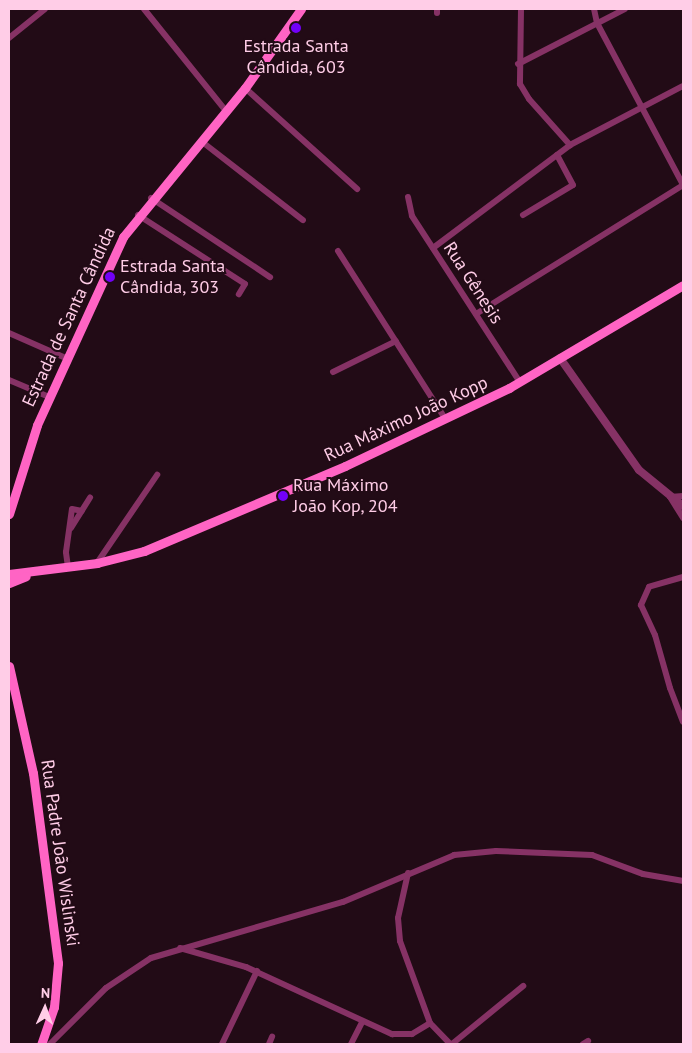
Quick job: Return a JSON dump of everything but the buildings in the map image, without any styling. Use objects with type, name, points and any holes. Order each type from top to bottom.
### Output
[{"type":"main road","name":"Estrada de Santa Cândida","points":[[9,514],[26,452],[115,251],[151,198],[245,88],[301,9]]},
{"type":"main road","name":"Rua Máximo João Kopp","points":[[9,574],[97,562],[157,546],[360,460],[520,382],[683,285]]},
{"type":"main road","name":"Rua Máximo João Kopp","points":[[9,582],[41,571]]},
{"type":"main road","name":"Rua Padre João Wislinski","points":[[9,666],[36,790],[58,963],[54,1007],[41,1044]]},
{"type":"street","points":[[9,38],[45,9]]},
{"type":"street","points":[[144,9],[226,111]]},
{"type":"street","points":[[521,9],[518,64],[520,84],[526,95],[570,145]]},
{"type":"street","points":[[476,314],[683,185],[597,23],[594,9]]},
{"type":"street","points":[[518,64],[625,9]]},
{"type":"street","points":[[433,248],[570,145],[683,86]]},
{"type":"street","points":[[245,88],[357,189]]},
{"type":"street","points":[[201,141],[303,220]]},
{"type":"street","points":[[523,215],[573,185],[557,155]]},
{"type":"street","name":"Rua Gênesis","points":[[408,197],[410,213],[520,382]]},
{"type":"street","points":[[151,198],[270,277]]},
{"type":"street","points":[[138,215],[245,284],[239,294]]},
{"type":"street","points":[[338,251],[445,418]]},
{"type":"street","points":[[9,333],[66,358]]},
{"type":"street","points":[[333,372],[396,341]]},
{"type":"street","points":[[560,358],[639,470],[683,506]]},
{"type":"street","points":[[9,380],[49,397]]},
{"type":"street","points":[[97,562],[157,475]]},
{"type":"street","points":[[670,497],[683,496]]},
{"type":"street","points":[[670,497],[683,518]]},
{"type":"street","points":[[68,567],[72,509],[82,511],[90,498]]},
{"type":"street","points":[[683,577],[649,587],[641,605],[655,635],[671,694],[683,722]]},
{"type":"street","points":[[50,1044],[121,976],[151,958],[178,947],[320,910],[454,855],[503,851],[592,856],[643,874],[683,881]]},
{"type":"street","points":[[408,873],[400,899],[398,929],[404,955],[430,1023],[451,1044],[523,986]]},
{"type":"street","points":[[178,947],[257,972],[362,1022],[400,1036],[412,1034],[430,1023]]},
{"type":"street","points":[[222,1044],[257,972]]},
{"type":"street","points":[[351,1044],[362,1022]]},
{"type":"street","points":[[269,1044],[272,1037]]},
{"type":"place","name":"Estrada Santa Cândida, 603","points":[[296,28]]},
{"type":"place","name":"Estrada Santa Cândida, 303","points":[[110,277]]},
{"type":"place","name":"Rua Máximo João Kop, 204","points":[[283,496]]}]
